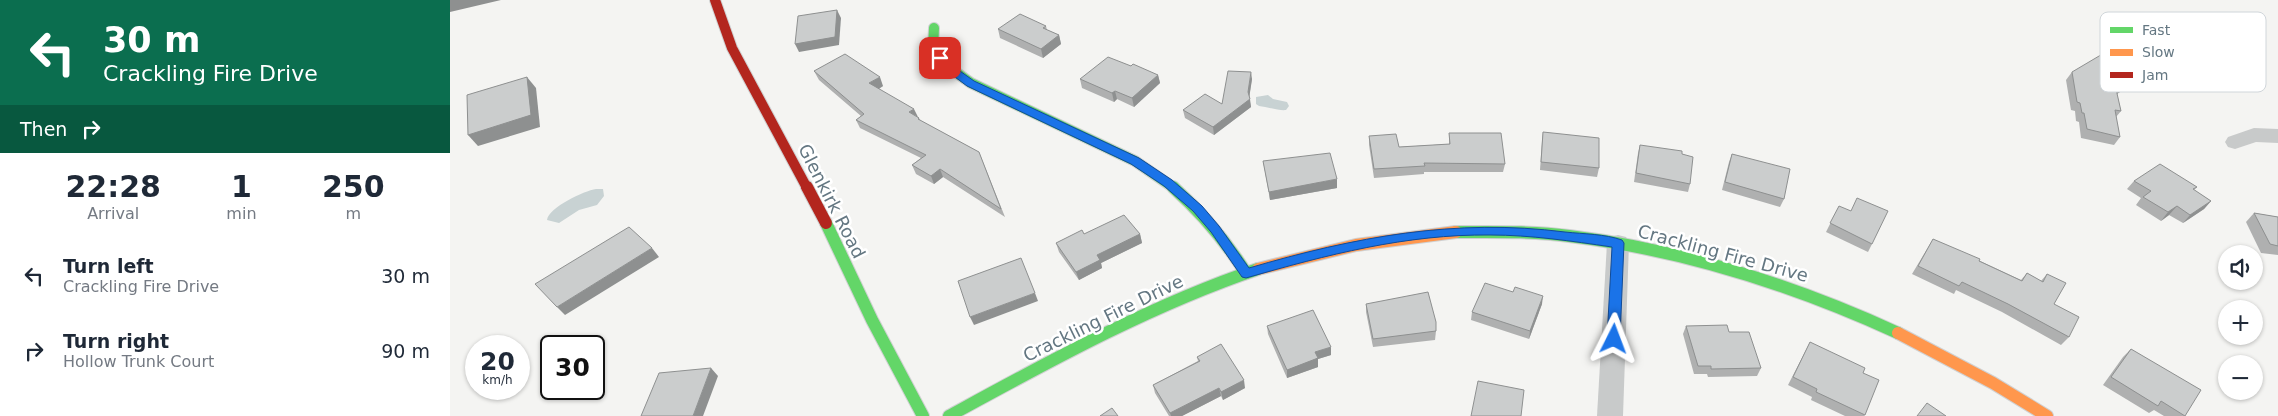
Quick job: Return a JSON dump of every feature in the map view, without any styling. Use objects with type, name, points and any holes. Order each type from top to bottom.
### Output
[{"type":"street","name":"Glenkirk Road","points":[[715,0],[732,48],[754,92],[817,203],[872,320],[922,416]]},
{"type":"street","points":[[934,28],[933,49],[947,66],[970,84],[1135,161],[1168,183],[1198,208],[1219,233],[1246,273]]},
{"type":"street","points":[[2235,142],[2254,135],[2278,136]]},
{"type":"street","name":"Crackling Fire Drive","points":[[948,416],[1132,319],[1196,291],[1246,273],[1299,258],[1380,240],[1434,233],[1488,231],[1532,232],[1618,243],[1694,259],[1804,291],[1933,350],[2046,416]]},
{"type":"street","points":[[1610,416],[1618,243]]},
{"type":"shaded area","points":[[1268,95],[1273,99],[1287,102],[1289,106],[1286,110],[1283,110],[1256,104],[1256,97]]},
{"type":"shaded area","points":[[596,189],[603,189],[604,196],[597,205],[579,210],[559,223],[547,220],[549,215],[560,205],[576,196]]},
{"type":"building","points":[[837,10],[835,37],[795,44],[798,16]]},
{"type":"building","points":[[1020,14],[1046,26],[1043,28],[1059,35],[1041,49],[998,29]]},
{"type":"building","points":[[845,54],[880,77],[869,83],[914,109],[909,112],[918,119],[979,152],[1001,209],[940,169],[931,176],[912,165],[926,155],[856,120],[864,114],[814,71]]},
{"type":"building","points":[[2100,55],[2100,92],[2117,92],[2121,111],[2115,110],[2120,137],[2087,129],[2084,113],[2082,113],[2080,103],[2077,102],[2072,72]]},
{"type":"building","points":[[1108,57],[1131,66],[1133,64],[1158,75],[1132,98],[1115,91],[1112,93],[1080,79]]},
{"type":"building","points":[[1228,71],[1251,72],[1248,92],[1250,99],[1213,127],[1183,110],[1205,94],[1222,104]]},
{"type":"building","points":[[527,77],[531,115],[468,135],[467,95]]},
{"type":"building","points":[[1543,132],[1599,138],[1599,168],[1541,162]]},
{"type":"building","points":[[1449,133],[1501,133],[1505,164],[1424,163],[1425,166],[1374,169],[1369,136],[1396,134],[1399,147],[1450,144]]},
{"type":"building","points":[[1640,145],[1682,151],[1682,154],[1693,157],[1690,184],[1636,173]]},
{"type":"building","points":[[1330,153],[1337,179],[1269,192],[1263,161]]},
{"type":"building","points":[[1732,154],[1790,169],[1784,199],[1725,182]]},
{"type":"building","points":[[2160,164],[2197,187],[2193,189],[2211,201],[2190,215],[2177,206],[2168,212],[2143,197],[2151,191],[2134,181]]},
{"type":"building","points":[[1857,198],[1888,211],[1872,244],[1830,223],[1839,206],[1851,211]]},
{"type":"building","points":[[2254,213],[2278,217],[2278,246],[2270,244]]},
{"type":"building","points":[[1124,215],[1140,234],[1097,255],[1100,260],[1076,272],[1056,243],[1082,230],[1084,234]]},
{"type":"building","points":[[629,227],[652,248],[557,307],[535,284]]},
{"type":"building","points":[[1933,239],[1980,259],[1979,261],[2022,281],[2027,273],[2043,282],[2047,274],[2066,283],[2054,304],[2079,317],[2069,337],[1962,282],[1959,286],[1918,266]]},
{"type":"building","points":[[1021,258],[1035,293],[970,317],[958,281]]},
{"type":"building","points":[[1485,283],[1513,292],[1515,287],[1543,296],[1530,331],[1472,312]]},
{"type":"building","points":[[1428,292],[1436,322],[1436,331],[1373,339],[1366,304]]},
{"type":"building","points":[[1313,310],[1331,347],[1315,352],[1318,358],[1287,370],[1267,326]]},
{"type":"building","points":[[1727,325],[1729,332],[1749,332],[1761,368],[1711,369],[1711,366],[1698,366],[1686,326]]},
{"type":"building","points":[[1810,342],[1865,368],[1863,373],[1879,380],[1865,415],[1816,392],[1817,389],[1793,377]]},
{"type":"building","points":[[1221,344],[1244,380],[1221,392],[1219,388],[1170,413],[1153,385],[1200,361],[1197,357]]},
{"type":"building","points":[[2131,349],[2201,390],[2185,416],[2161,401],[2158,406],[2111,377]]},
{"type":"building","points":[[711,368],[693,416],[641,416],[659,373]]},
{"type":"building","points":[[1478,381],[1524,390],[1521,416],[1471,416]]},
{"type":"building","points":[[1927,403],[1946,416],[1917,416]]},
{"type":"building","points":[[1112,408],[1118,416],[1100,416]]},
{"type":"traffic: fast","points":[[934,28],[933,49],[947,66],[971,83],[1135,161],[1168,183],[1197,208],[1224,239],[1246,273]]},
{"type":"traffic: fast","points":[[826,223],[872,320],[923,416]]},
{"type":"traffic: fast","points":[[1456,232],[1511,231],[1568,236],[1625,244],[1683,256],[1739,271],[1795,290],[1848,310],[1898,333]]},
{"type":"traffic: fast","points":[[949,416],[1138,316],[1217,283],[1258,269]]},
{"type":"traffic: slow","points":[[1258,269],[1356,245],[1456,232]]},
{"type":"traffic: slow","points":[[1898,333],[1993,383],[2047,416]]},
{"type":"traffic: jam","points":[[715,0],[732,48],[826,223]]},
{"type":"route","points":[[940,58],[970,84],[1135,161],[1168,183],[1198,208],[1224,239],[1246,273],[1299,258],[1380,240],[1434,233],[1532,232],[1618,243],[1614,339]]}]
